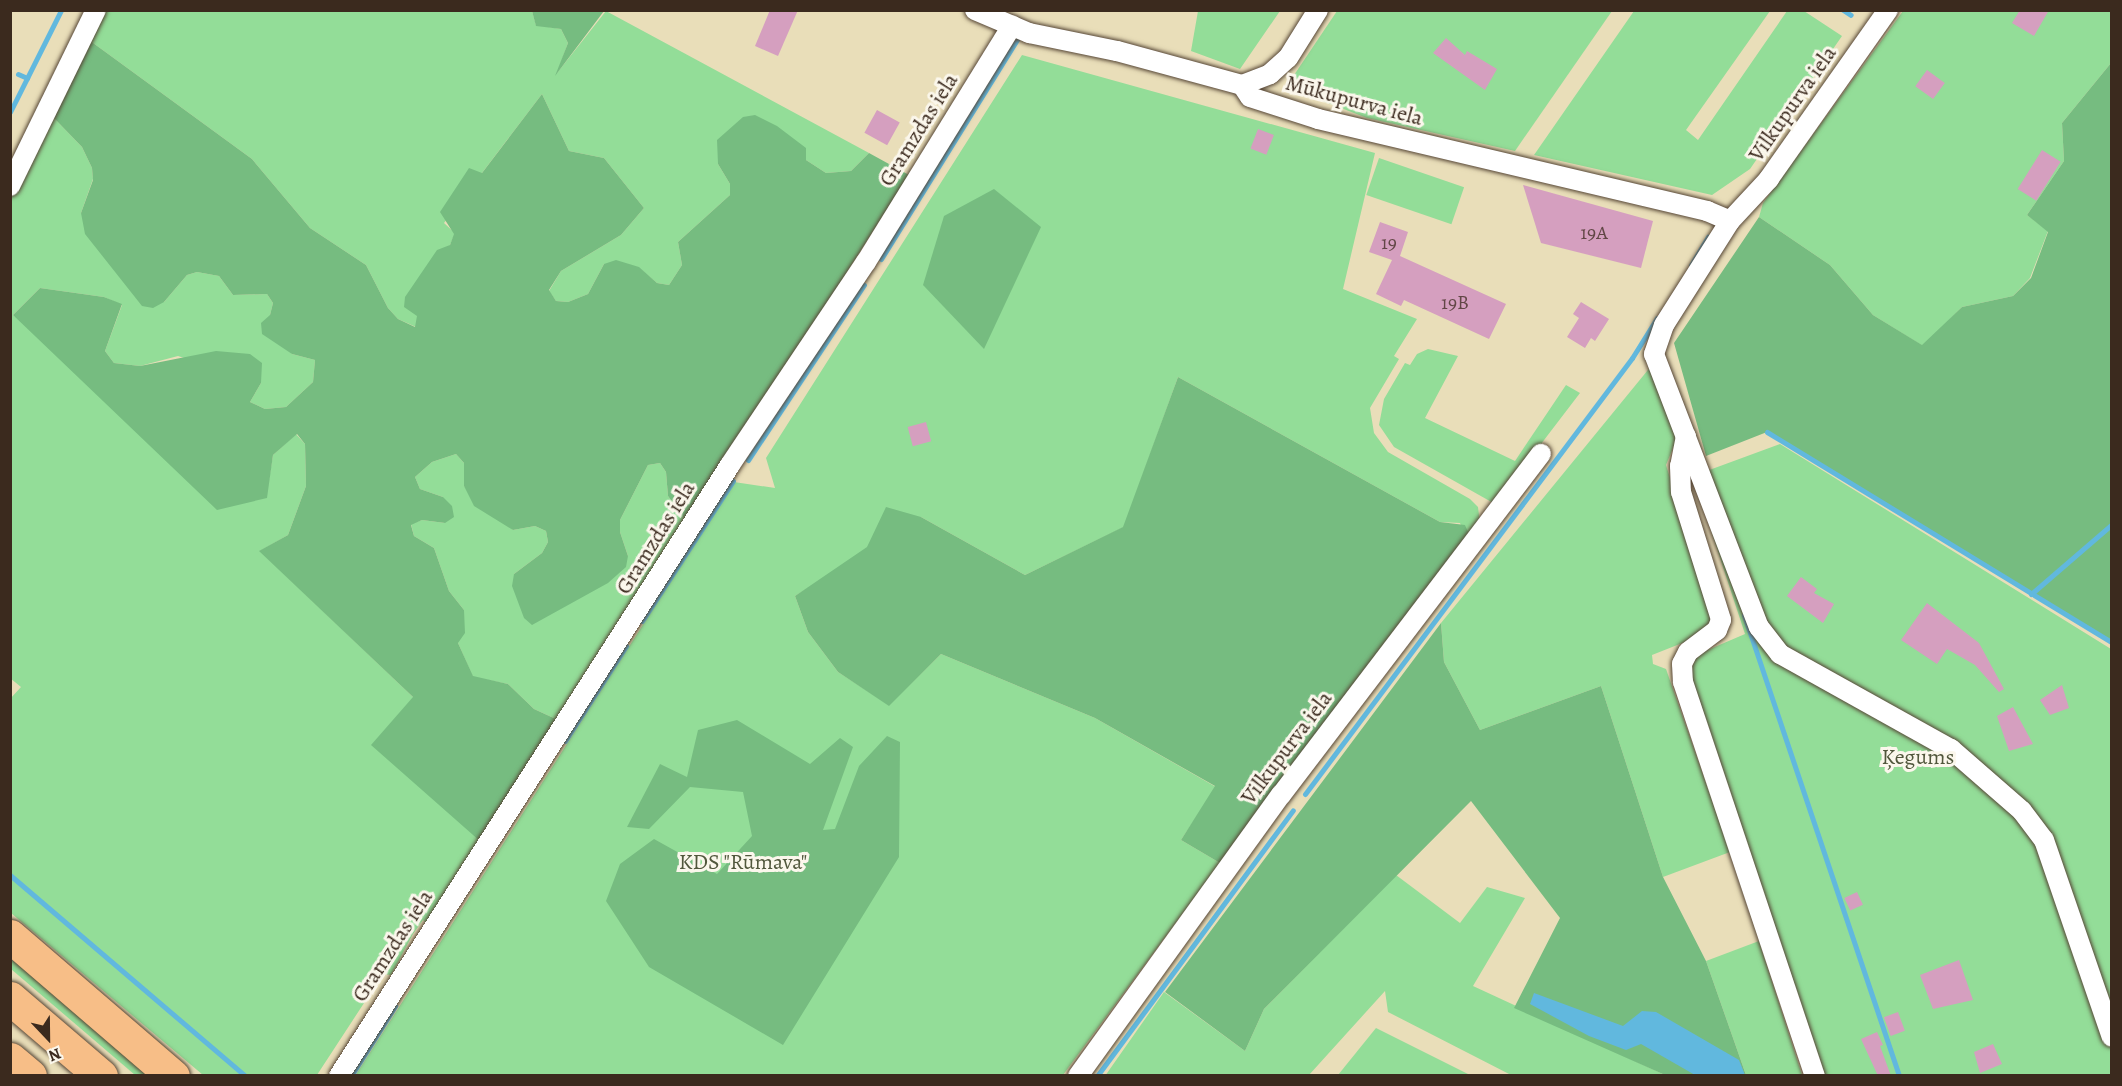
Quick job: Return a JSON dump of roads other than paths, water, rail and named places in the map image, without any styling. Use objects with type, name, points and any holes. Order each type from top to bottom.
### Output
[{"type":"highway","points":[[10,936],[172,1076]]},
{"type":"highway","points":[[10,998],[101,1076]]},
{"type":"highway","points":[[10,1059],[30,1076]]},
{"type":"street","points":[[10,186],[96,10]]},
{"type":"street","name":"Mūkupurva iela","points":[[975,10],[1012,26],[1242,86],[1250,97],[1318,119],[1707,211],[1730,221]]},
{"type":"street","points":[[1242,86],[1270,74],[1288,58],[1318,10]]},
{"type":"street","name":"Vilkupurva iela","points":[[1888,10],[1769,179],[1730,221],[1664,325],[1654,354],[1759,627],[1779,654],[1951,749],[2022,811],[2044,840],[2112,1037]]},
{"type":"street","name":"Gramzdas iela","points":[[339,1076],[730,465],[866,262],[1012,26]]},
{"type":"street","points":[[1686,436],[1680,466],[1681,492],[1721,620],[1717,630],[1688,652],[1682,664],[1683,682],[1815,1076]]},
{"type":"street","name":"Vilkupurva iela","points":[[1078,1076],[1288,785],[1541,454]]},
{"type":"water","points":[[1534,993],[1623,1026],[1642,1011],[1656,1012],[1739,1060],[1745,1075],[1695,1075],[1641,1044],[1626,1050],[1589,1036],[1530,1004]]},
{"type":"waterway","points":[[10,112],[61,10]]},
{"type":"waterway","points":[[1843,10],[1851,15]]},
{"type":"waterway","points":[[881,259],[1017,40]]},
{"type":"waterway","points":[[18,74],[27,78]]},
{"type":"waterway","points":[[1691,265],[1708,237]]},
{"type":"waterway","points":[[748,460],[864,285]]},
{"type":"waterway","points":[[1305,794],[1632,358],[1657,318]]},
{"type":"waterway","points":[[1767,432],[2112,643]]},
{"type":"waterway","points":[[642,621],[733,481]]},
{"type":"waterway","points":[[2031,594],[2112,524]]},
{"type":"waterway","points":[[1744,615],[1899,1076]]},
{"type":"waterway","points":[[565,741],[626,646]]},
{"type":"waterway","points":[[1097,1076],[1293,810]]},
{"type":"waterway","points":[[10,875],[245,1076]]},
{"type":"waterway","points":[[351,1076],[395,1006]]},
{"type":"park label","name":"Ķegums","points":[[1918,758]]},
{"type":"park label","name":"KDS \"Rūmava\"","points":[[743,863]]}]
